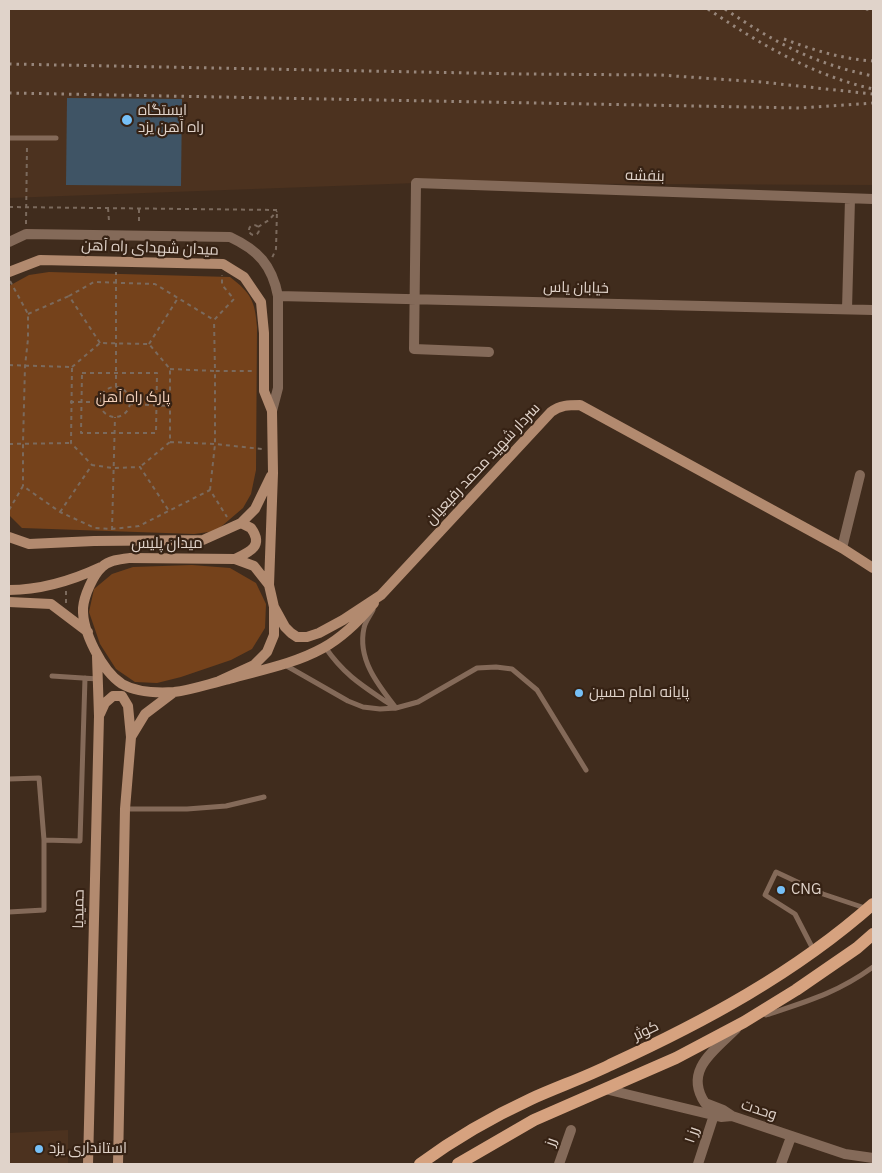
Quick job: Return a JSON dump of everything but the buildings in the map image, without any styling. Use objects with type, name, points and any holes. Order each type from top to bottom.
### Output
[{"type":"main road","name":"میدان شهدای راه آهن","points":[[9,272],[40,260],[222,264],[244,277],[261,302],[264,333],[264,391],[272,411],[273,473],[268,584]]},
{"type":"main road","name":"سردار شهید محمد رفیعیان","points":[[274,607],[291,633],[297,637],[306,637],[319,633],[343,620],[381,595],[551,412],[558,407],[570,405],[580,405],[842,548],[873,568]]},
{"type":"main road","points":[[9,537],[29,544],[203,540],[237,525],[255,509],[273,473]]},
{"type":"main road","points":[[235,559],[249,553],[255,547],[256,539],[251,528],[237,525]]},
{"type":"main road","name":"میدان پلیس","points":[[130,558],[235,559],[254,566],[268,584],[274,607],[274,635],[267,652],[254,665],[219,682],[174,692],[142,691],[122,684],[111,674],[97,654],[88,632],[83,609],[86,592],[102,567],[114,560],[130,558]]},
{"type":"main road","points":[[9,590],[37,589],[67,581],[102,567]]},
{"type":"main road","points":[[219,682],[303,658],[325,647],[347,632],[362,618],[381,595]]},
{"type":"main road","points":[[9,602],[50,604],[88,632]]},
{"type":"main road","name":"حمیدیا","points":[[88,1164],[99,716],[97,654]]},
{"type":"main road","points":[[131,736],[145,714],[174,692]]},
{"type":"main road","points":[[99,716],[105,703],[113,696],[122,696],[128,706],[131,736],[125,809],[118,1164]]},
{"type":"main road","name":"کوثر","points":[[420,1164],[472,1131],[529,1100],[608,1067],[669,1038],[732,1004],[814,951],[870,906]]},
{"type":"main road","points":[[458,1164],[534,1120],[676,1058],[744,1022],[796,990],[857,948],[873,934]]},
{"type":"street","name":"بنفشه","points":[[414,299],[416,183],[873,199]]},
{"type":"street","points":[[847,309],[850,199]]},
{"type":"street","points":[[9,242],[26,234],[230,237],[256,253],[268,267],[276,284],[278,296],[278,388],[272,411]]},
{"type":"street","name":"خیابان یاس","points":[[278,296],[873,310]]},
{"type":"street","points":[[414,299],[414,348],[489,352]]},
{"type":"street","points":[[842,548],[860,475]]},
{"type":"street","points":[[732,1116],[723,1110],[705,1103],[698,1087],[697,1076],[704,1060],[744,1022]]},
{"type":"street","name":"وحدت","points":[[605,1089],[714,1116],[732,1116],[845,1154],[873,1158]]},
{"type":"street","name":"رز ۱","points":[[698,1164],[714,1116]]},
{"type":"street","name":"رز","points":[[559,1164],[572,1130]]},
{"type":"street","points":[[781,1164],[791,1137]]},
{"type":"street","points":[[841,1164],[845,1154]]},
{"type":"lane","points":[[9,138],[56,138]]},
{"type":"lane","points":[[381,595],[364,626],[362,647],[365,659],[378,686],[396,708]]},
{"type":"lane","points":[[325,647],[337,665],[351,678],[396,708]]},
{"type":"lane","points":[[284,664],[355,704],[380,710],[418,702],[477,668],[496,667],[512,669],[537,690],[586,770]]},
{"type":"lane","points":[[52,676],[98,679]]},
{"type":"lane","points":[[44,840],[80,841],[85,678]]},
{"type":"lane","points":[[9,779],[40,778],[44,840],[44,910],[9,912]]},
{"type":"lane","points":[[125,809],[187,809],[226,806],[264,797]]},
{"type":"lane","points":[[814,951],[795,914],[765,895],[776,872],[823,894],[870,906]]},
{"type":"lane","points":[[744,1022],[823,996],[853,981],[873,967]]},
{"type":"path","points":[[26,234],[27,138]]},
{"type":"path","points":[[9,207],[278,210]]},
{"type":"path","points":[[108,208],[109,221]]},
{"type":"path","points":[[139,209],[139,221]]},
{"type":"path","points":[[258,227],[259,230],[256,235],[250,233],[249,230],[252,226],[258,227],[269,220],[278,210]]},
{"type":"path","points":[[268,267],[276,249],[278,210]]},
{"type":"path","points":[[116,262],[116,387]]},
{"type":"path","points":[[222,264],[222,284],[234,299],[214,320],[214,444],[210,490],[237,525]]},
{"type":"path","points":[[9,279],[28,314],[22,486],[9,510]]},
{"type":"path","points":[[28,314],[94,282],[155,284],[214,320]]},
{"type":"path","points":[[68,296],[100,343]]},
{"type":"path","points":[[148,344],[178,298]]},
{"type":"path","points":[[9,365],[72,367],[100,343],[148,344],[170,369],[170,442]]},
{"type":"path","points":[[72,367],[70,402],[71,443],[92,465],[113,468],[140,467],[170,442],[272,450]]},
{"type":"path","points":[[170,369],[263,372]]},
{"type":"path","points":[[82,373],[157,373],[156,433],[81,433],[81,402],[82,373]]},
{"type":"path","points":[[116,387],[123,389],[128,394],[130,404],[129,409],[124,414],[110,417],[104,413],[100,402],[103,392],[109,388],[116,387]]},
{"type":"path","points":[[70,402],[100,402]]},
{"type":"path","points":[[130,404],[169,406]]},
{"type":"path","points":[[112,541],[115,417]]},
{"type":"path","points":[[9,444],[71,443]]},
{"type":"path","points":[[60,512],[92,465]]},
{"type":"path","points":[[140,467],[169,511]]},
{"type":"path","points":[[22,486],[60,512],[95,528],[139,526],[210,490]]},
{"type":"path","points":[[65,615],[67,581]]},
{"type":"shaded area","points":[[9,9],[873,9],[873,185],[416,183],[9,198]]},
{"type":"shaded area","name":"استانداری یزد","points":[[68,1130],[68,1164],[9,1164],[9,1133]]},
{"type":"green space","name":"پارک راه آهن","points":[[49,272],[230,277],[251,298],[257,327],[256,470],[251,494],[243,508],[216,531],[194,534],[22,528],[9,515],[9,286],[29,275]]},
{"type":"green space","points":[[192,565],[230,568],[256,583],[266,604],[265,628],[252,649],[231,660],[157,683],[135,682],[116,669],[100,644],[89,612],[94,589],[112,574],[133,567]]},
{"type":"railway","points":[[708,9],[787,57],[829,76],[873,89]]},
{"type":"railway","points":[[725,9],[778,42],[795,50],[832,65],[873,76]]},
{"type":"railway","points":[[866,9],[873,10]]},
{"type":"railway","points":[[784,39],[828,53],[873,61]]},
{"type":"railway","points":[[9,64],[660,75],[761,82],[873,94]]},
{"type":"railway","points":[[9,93],[800,108],[873,103]]},
{"type":"place","name":"ایستگاه راه آهن یزد","points":[[127,120]]},
{"type":"place","name":"پایانه امام حسین","points":[[579,693]]},
{"type":"place","name":"CNG","points":[[781,890]]},
{"type":"place","name":"استانداری یزد","points":[[39,1149]]}]
